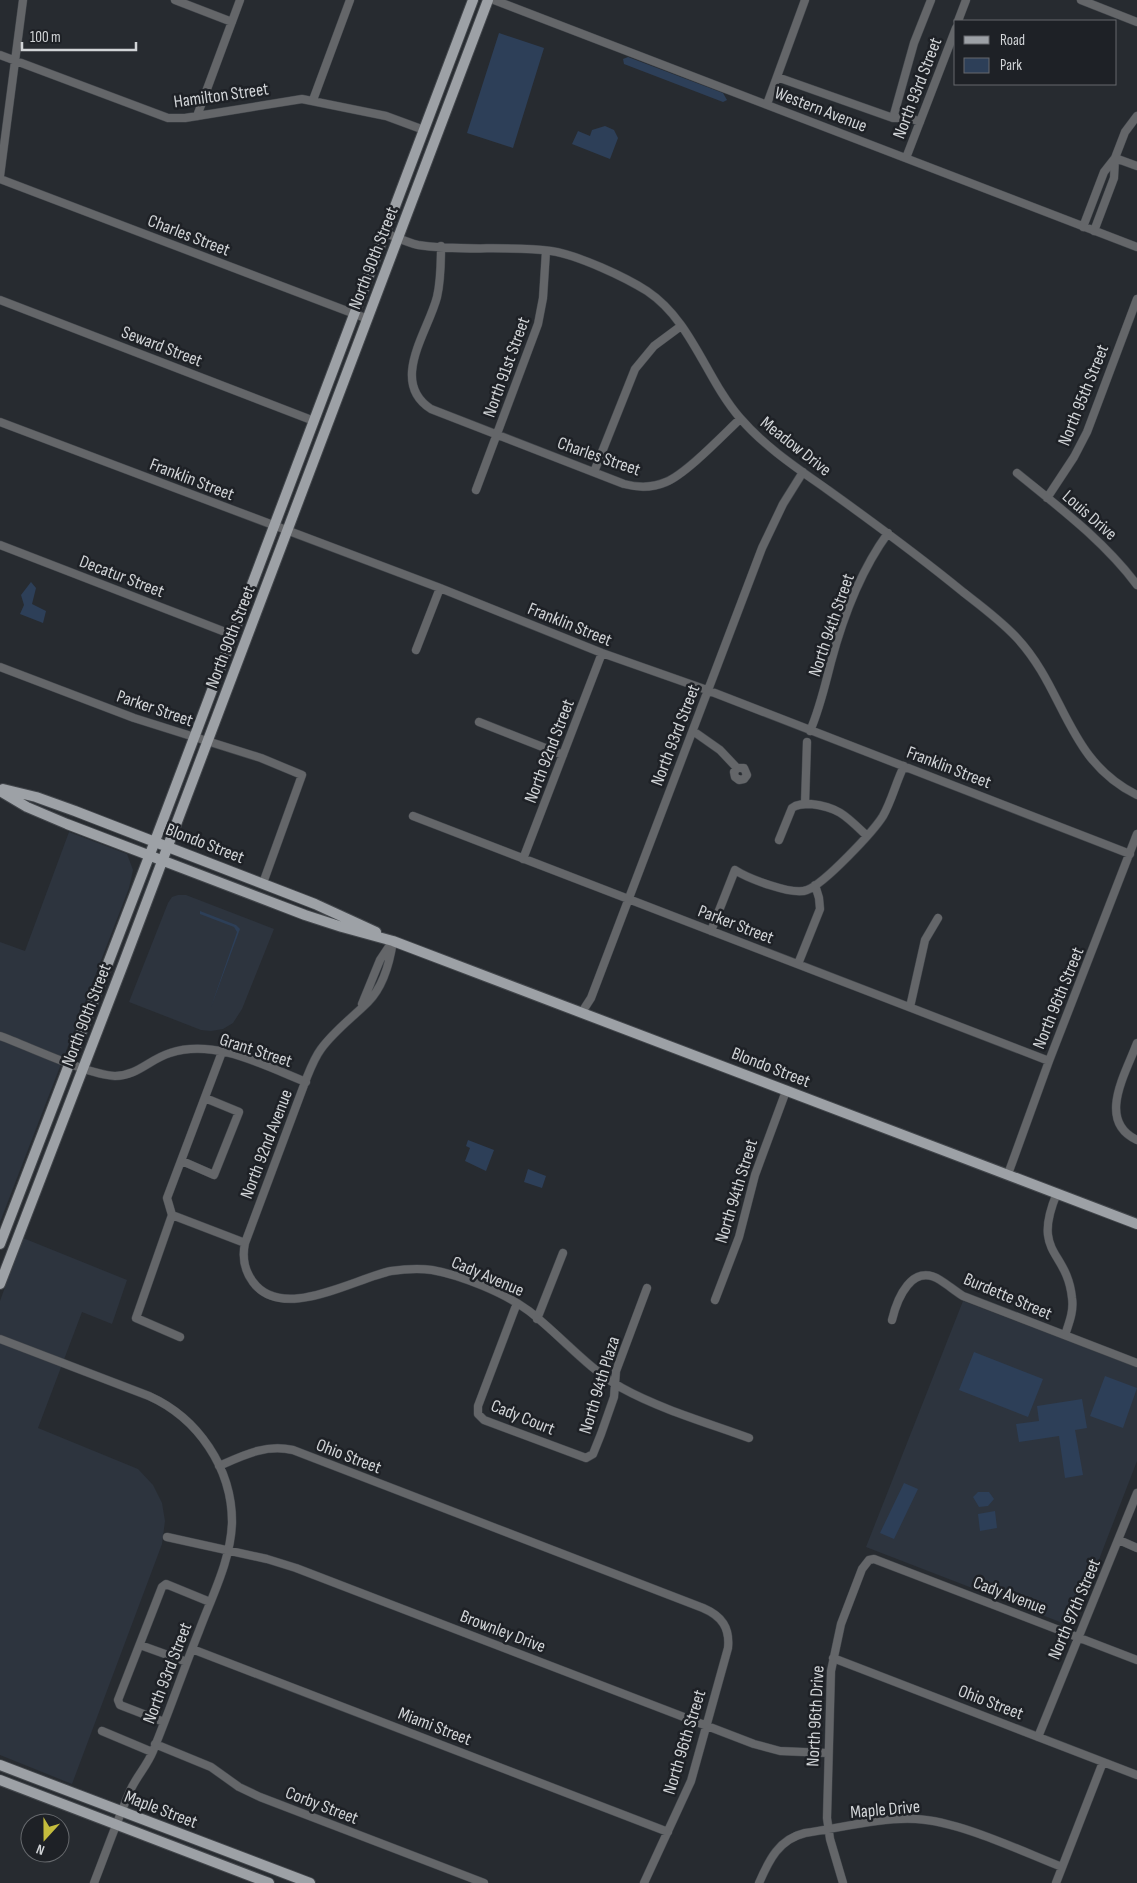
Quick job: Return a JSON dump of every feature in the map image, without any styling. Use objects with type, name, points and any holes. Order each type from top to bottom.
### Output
[{"type":"main road","name":"North 90th Street","points":[[0,1244],[150,855],[473,0]]},
{"type":"main road","name":"North 90th Street","points":[[0,1284],[84,1068],[488,0]]},
{"type":"main road","name":"Blondo Street","points":[[0,790],[56,803],[155,841],[316,904],[393,941]]},
{"type":"main road","name":"Blondo Street","points":[[0,790],[42,814],[325,922],[393,941],[1137,1224]]},
{"type":"main road","name":"Maple Street","points":[[0,1765],[310,1883]]},
{"type":"main road","name":"Maple Street","points":[[0,1780],[269,1883]]},
{"type":"street","points":[[0,178],[23,0]]},
{"type":"street","points":[[175,0],[232,22]]},
{"type":"street","points":[[197,116],[240,0]]},
{"type":"street","points":[[312,100],[350,0]]},
{"type":"street","name":"Western Avenue","points":[[494,0],[1137,247]]},
{"type":"street","points":[[767,104],[805,0]]},
{"type":"street","points":[[893,118],[914,43],[931,0]]},
{"type":"street","name":"North 93rd Street","points":[[958,20],[966,0]]},
{"type":"street","points":[[1081,0],[1137,22]]},
{"type":"street","name":"North 93rd Street","points":[[906,158],[954,33]]},
{"type":"street","name":"Hamilton Street","points":[[0,55],[160,116],[176,118],[197,116],[291,100],[312,100],[386,116],[424,130]]},
{"type":"street","points":[[777,77],[893,118],[910,118],[920,122]]},
{"type":"street","points":[[1084,227],[1104,172],[1114,158],[1125,132],[1137,116]]},
{"type":"street","points":[[1114,158],[1137,166]]},
{"type":"street","points":[[1094,231],[1114,178],[1114,158]]},
{"type":"street","name":"Charles Street","points":[[0,178],[368,319]]},
{"type":"street","name":"Meadow Drive","points":[[385,233],[416,244],[546,250],[566,254],[636,284],[663,304],[681,326],[718,389],[740,419],[766,445],[938,571],[1015,636],[1042,672],[1092,761],[1113,782],[1137,795]]},
{"type":"street","name":"Charles Street","points":[[441,246],[438,294],[410,376],[413,391],[418,399],[433,410],[634,487],[649,487],[666,482],[678,475],[740,419]]},
{"type":"street","name":"North 91st Street","points":[[476,490],[538,324],[543,298],[546,250]]},
{"type":"street","name":"North 95th Street","points":[[1047,498],[1074,457],[1087,432],[1137,299]]},
{"type":"street","name":"Seward Street","points":[[0,300],[314,421]]},
{"type":"street","points":[[594,472],[635,369],[654,346],[681,326]]},
{"type":"street","name":"Franklin Street","points":[[0,422],[287,532],[440,588],[602,653],[708,690],[1130,854]]},
{"type":"street","name":"North 93rd Street","points":[[582,1012],[591,998],[771,528],[803,472]]},
{"type":"street","name":"Louis Drive","points":[[1017,473],[1110,553],[1137,585]]},
{"type":"street","name":"North 94th Street","points":[[810,731],[822,701],[835,647],[860,583],[871,558],[888,533]]},
{"type":"street","name":"Decatur Street","points":[[0,545],[233,635]]},
{"type":"street","points":[[416,650],[440,588]]},
{"type":"street","name":"North 92nd Street","points":[[524,859],[602,653]]},
{"type":"street","name":"Parker Street","points":[[0,667],[134,718],[261,758],[302,775],[263,883]]},
{"type":"street","points":[[479,722],[563,755]]},
{"type":"street","points":[[693,730],[720,750],[737,768]]},
{"type":"street","points":[[805,804],[807,742]]},
{"type":"street","points":[[711,931],[735,870],[794,891],[807,890],[815,885],[867,836],[884,815],[904,766]]},
{"type":"street","points":[[779,840],[792,808],[805,804],[824,805],[836,809],[867,836]]},
{"type":"street","name":"Parker Street","points":[[413,816],[1049,1061]]},
{"type":"street","name":"North 96th Street","points":[[1008,1174],[1049,1061],[1137,834]]},
{"type":"street","points":[[798,964],[820,909],[815,885]]},
{"type":"street","points":[[910,1007],[925,940],[938,918]]},
{"type":"street","name":"North 92nd Avenue","points":[[244,1246],[319,1051],[360,1009],[380,960],[393,941]]},
{"type":"street","name":"Grant Street","points":[[0,1036],[107,1075],[121,1076],[135,1072],[175,1051],[198,1050],[222,1052],[306,1082]]},
{"type":"street","points":[[1137,1043],[1116,1099],[1115,1110],[1118,1123],[1128,1135],[1137,1140]]},
{"type":"street","points":[[180,1337],[136,1318],[172,1215],[167,1198],[222,1052]]},
{"type":"street","name":"North 94th Street","points":[[715,1300],[738,1237],[754,1175],[786,1091]]},
{"type":"street","points":[[182,1161],[214,1176],[238,1112],[204,1098]]},
{"type":"street","points":[[1057,1193],[1047,1218],[1046,1231],[1051,1248],[1067,1277],[1072,1296],[1072,1312],[1065,1335]]},
{"type":"street","points":[[172,1215],[244,1246]]},
{"type":"street","name":"Cady Avenue","points":[[244,1246],[245,1265],[251,1280],[267,1295],[282,1300],[305,1298],[389,1272],[414,1269],[451,1275],[509,1298],[537,1318],[593,1368],[615,1383],[644,1398],[749,1438]]},
{"type":"street","points":[[537,1318],[563,1253]]},
{"type":"street","name":"Burdette Street","points":[[892,1320],[895,1307],[906,1285],[916,1278],[928,1276],[940,1280],[963,1296],[1137,1363]]},
{"type":"street","name":"North 94th Plaza","points":[[586,1458],[593,1454],[614,1398],[616,1371],[647,1288]]},
{"type":"street","name":"Cady Court","points":[[518,1304],[478,1406],[478,1414],[484,1420],[586,1458]]},
{"type":"street","points":[[0,1339],[163,1403],[184,1418],[198,1432],[219,1466]]},
{"type":"street","name":"Ohio Street","points":[[219,1466],[260,1449],[277,1448],[293,1450],[711,1611]]},
{"type":"street","name":"North 93rd Street","points":[[94,1883],[132,1786],[154,1748],[228,1551],[232,1526],[230,1506],[219,1466]]},
{"type":"street","name":"North 97th Street","points":[[1038,1737],[1137,1493]]},
{"type":"street","name":"Brownley Drive","points":[[167,1537],[296,1568],[707,1726],[772,1749],[827,1753]]},
{"type":"street","points":[[1119,1540],[1137,1548]]},
{"type":"street","name":"Cady Avenue","points":[[872,1559],[1137,1660]]},
{"type":"street","name":"North 96th Drive","points":[[843,1883],[829,1830],[826,1806],[829,1684],[841,1624],[862,1569],[865,1563],[872,1559]]},
{"type":"street","points":[[164,1722],[120,1704],[118,1700],[162,1587],[166,1584],[210,1602]]},
{"type":"street","name":"North 96th Street","points":[[644,1883],[691,1781],[729,1640],[722,1621],[711,1611]]},
{"type":"street","points":[[140,1644],[187,1662]]},
{"type":"street","name":"Miami Street","points":[[192,1649],[668,1832]]},
{"type":"street","name":"Ohio Street","points":[[833,1658],[1137,1775]]},
{"type":"street","name":"Corby Street","points":[[102,1731],[211,1767],[240,1787],[260,1797],[484,1883]]},
{"type":"street","points":[[1056,1883],[1102,1762]]},
{"type":"street","name":"Maple Drive","points":[[759,1883],[772,1856],[786,1841],[800,1834],[902,1819],[931,1820],[957,1827],[1062,1867]]},
{"type":"shaded area","points":[[69,832],[127,854],[133,870],[129,888],[0,1222],[0,942],[25,951]]},
{"type":"shaded area","points":[[186,895],[274,929],[242,1009],[233,1023],[223,1029],[201,1030],[129,1002],[168,903],[172,897]]},
{"type":"shaded area","points":[[23,1238],[127,1280],[112,1324],[82,1312],[38,1428],[138,1469],[153,1485],[162,1503],[165,1521],[162,1544],[72,1784],[0,1755],[0,1301]]},
{"type":"shaded area","points":[[963,1301],[1137,1367],[1137,1461],[1073,1627],[866,1547]]},
{"type":"green space","points":[[499,33],[544,48],[513,148],[467,133]]},
{"type":"green space","points":[[628,57],[723,93],[727,100],[723,102],[624,64],[623,59]]},
{"type":"green space","points":[[605,126],[614,130],[618,138],[610,159],[572,144],[578,131],[590,136],[592,130]]},
{"type":"green space","points":[[31,582],[36,588],[32,604],[46,611],[43,623],[20,614],[24,605],[21,595]]},
{"type":"green space","points":[[200,911],[236,925],[240,929],[211,1007],[237,932],[234,927],[200,914]]},
{"type":"green space","points":[[468,1140],[494,1150],[486,1171],[465,1161],[470,1148],[466,1146]]},
{"type":"green space","points":[[528,1169],[546,1176],[542,1188],[524,1182]]},
{"type":"green space","points":[[974,1352],[1043,1379],[1028,1417],[959,1390]]},
{"type":"green space","points":[[1105,1376],[1137,1388],[1123,1428],[1090,1416]]},
{"type":"green space","points":[[1082,1399],[1087,1428],[1075,1430],[1083,1475],[1065,1478],[1059,1436],[1019,1442],[1016,1424],[1039,1421],[1037,1406]]},
{"type":"green space","points":[[904,1483],[918,1489],[894,1539],[880,1533]]},
{"type":"green space","points":[[978,1492],[989,1492],[994,1499],[988,1506],[979,1507],[973,1497]]},
{"type":"green space","points":[[995,1511],[997,1528],[980,1531],[978,1514]]}]
